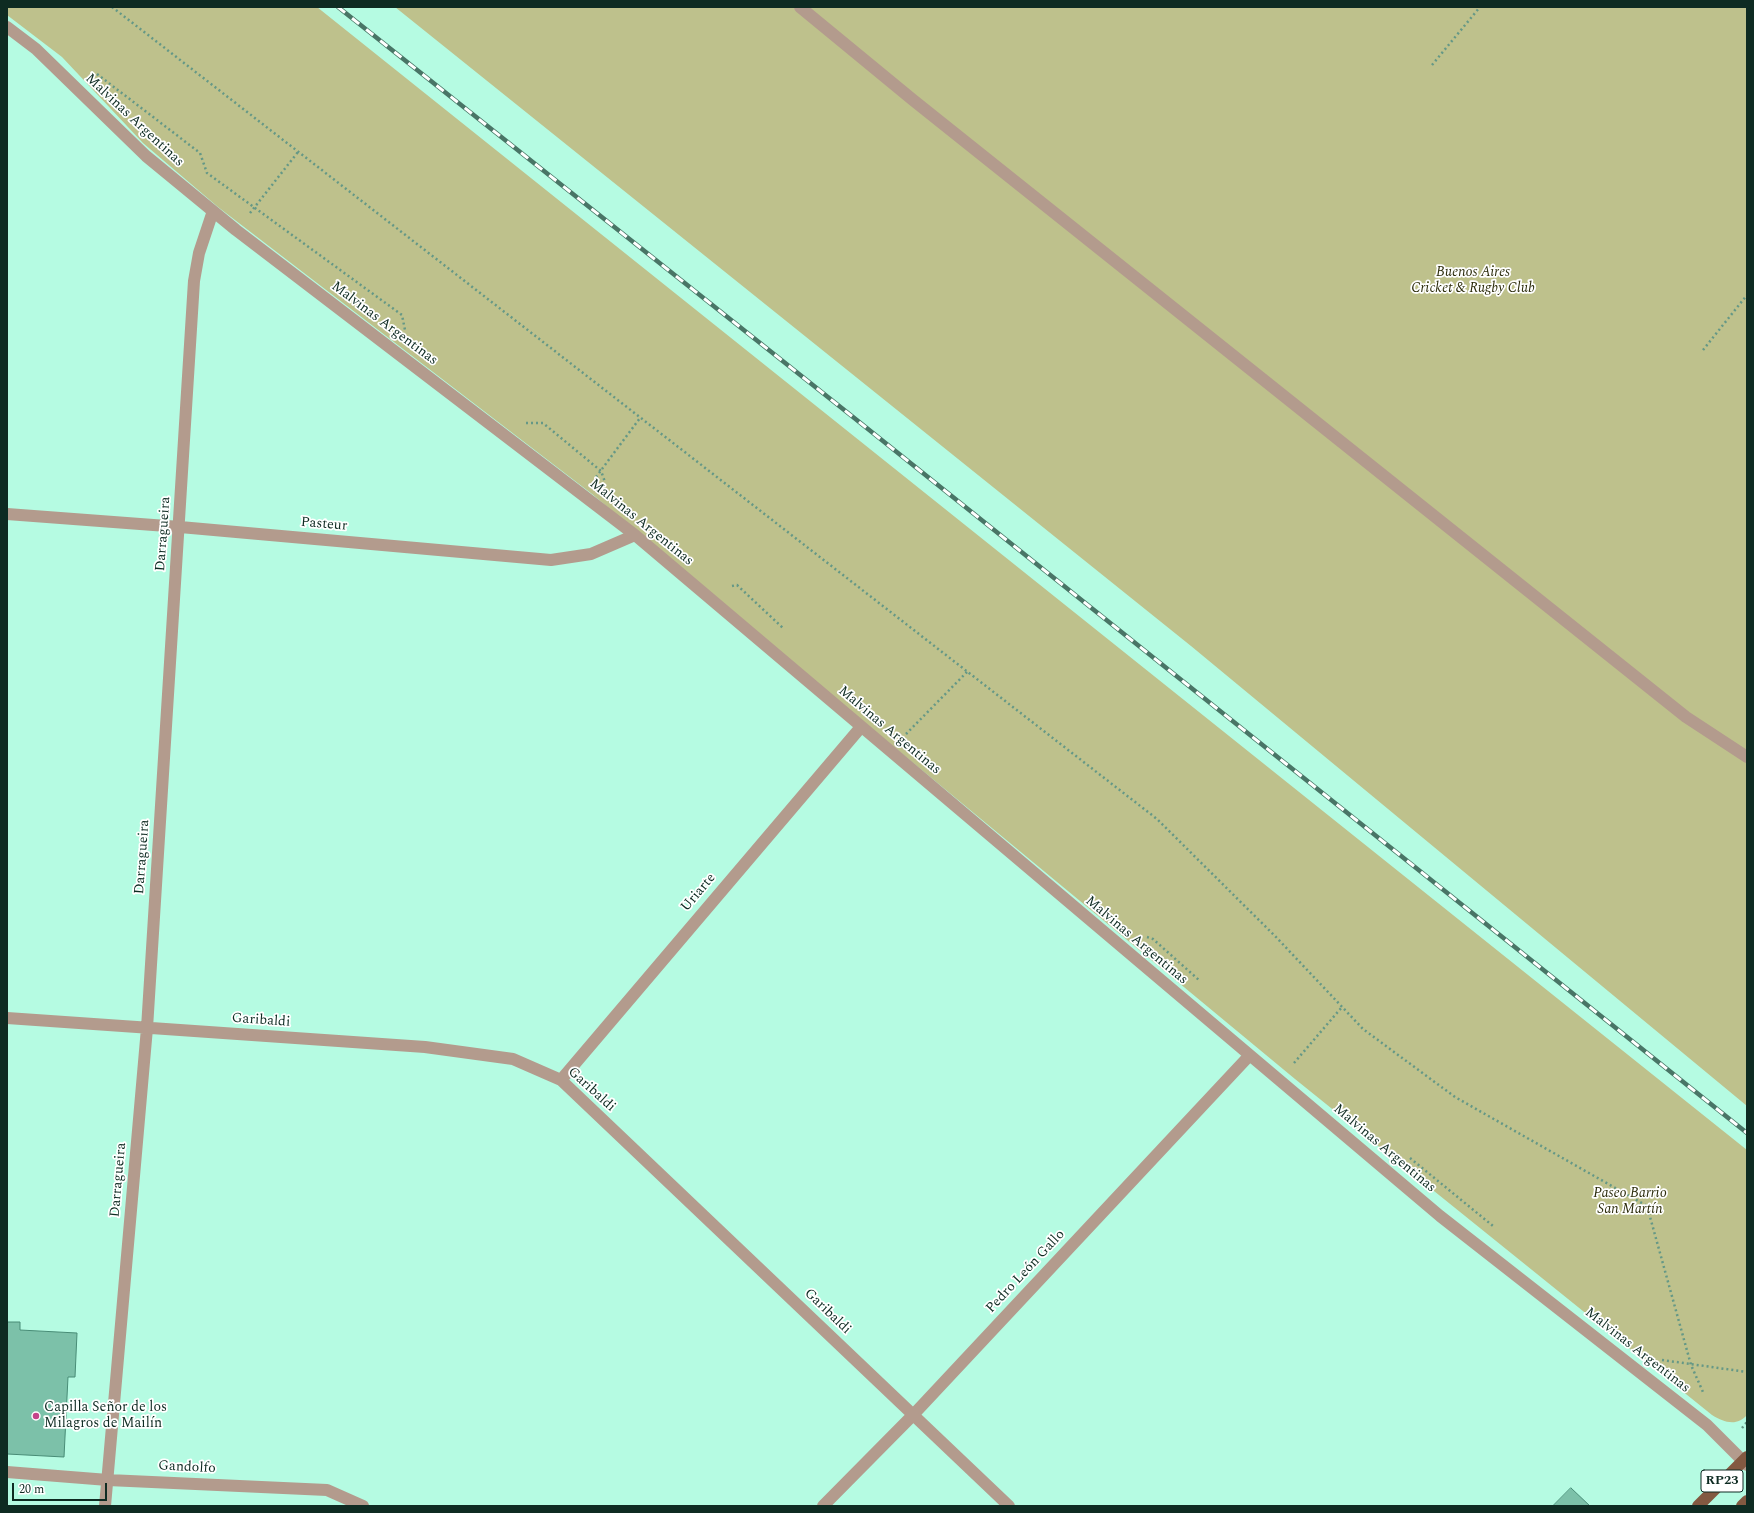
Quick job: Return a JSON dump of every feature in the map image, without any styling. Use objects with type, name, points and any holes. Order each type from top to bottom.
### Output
[{"type":"main road","name":"RP23","points":[[1698,1506],[1745,1461]]},
{"type":"main road","name":"RP23","points":[[1742,1506],[1747,1501]]},
{"type":"street","points":[[800,7],[919,105],[1686,717],[1747,757]]},
{"type":"street","name":"Malvinas Argentinas","points":[[7,27],[36,49],[146,156],[236,230],[635,535],[1249,1056],[1440,1216],[1707,1425],[1745,1461]]},
{"type":"street","name":"Darragueira","points":[[106,1506],[147,1028],[180,527],[194,282],[199,253],[213,211]]},
{"type":"street","name":"Pasteur","points":[[7,514],[180,527],[551,560],[591,554],[635,535]]},
{"type":"street","name":"Uriarte","points":[[561,1080],[861,726]]},
{"type":"street","name":"Garibaldi","points":[[7,1018],[425,1047],[513,1059],[561,1080],[914,1414],[1009,1506]]},
{"type":"street","name":"Pedro León Gallo","points":[[823,1506],[914,1414],[1249,1056]]},
{"type":"street","name":"Gandolfo","points":[[7,1472],[108,1480],[327,1490],[363,1506]]},
{"type":"path","points":[[112,7],[1157,819],[1276,937],[1363,1029],[1455,1097],[1647,1206],[1690,1365],[1714,1416],[1707,1425]]},
{"type":"path","points":[[1432,65],[1480,7]]},
{"type":"path","points":[[236,230],[298,152]]},
{"type":"path","points":[[1703,350],[1747,295]]},
{"type":"path","points":[[583,495],[640,418]]},
{"type":"path","points":[[902,738],[967,672]]},
{"type":"path","points":[[1279,1080],[1342,1007]]},
{"type":"green space","name":"Paseo Barrio San Martín","points":[[7,7],[317,7],[1747,1150],[1747,1415],[1739,1421],[1730,1422],[1721,1420],[1712,1415],[1295,1079],[888,742],[592,494],[218,207],[143,143],[62,57],[7,15]]},
{"type":"green space","name":"Buenos Aires Cricket & Rugby Club","points":[[395,7],[1747,7],[1747,1106],[1191,646]]},
{"type":"building","name":"Capilla Señor de los Milagros de Mailín","points":[[7,1322],[20,1322],[20,1330],[77,1333],[75,1377],[68,1377],[64,1457],[7,1454]]},
{"type":"building","points":[[1571,1488],[1590,1506],[1553,1506]]},
{"type":"railway","points":[[338,7],[853,417],[1747,1133]]},
{"type":"place","name":"Capilla Señor de los Milagros de Mailín","points":[[36,1416]]}]
